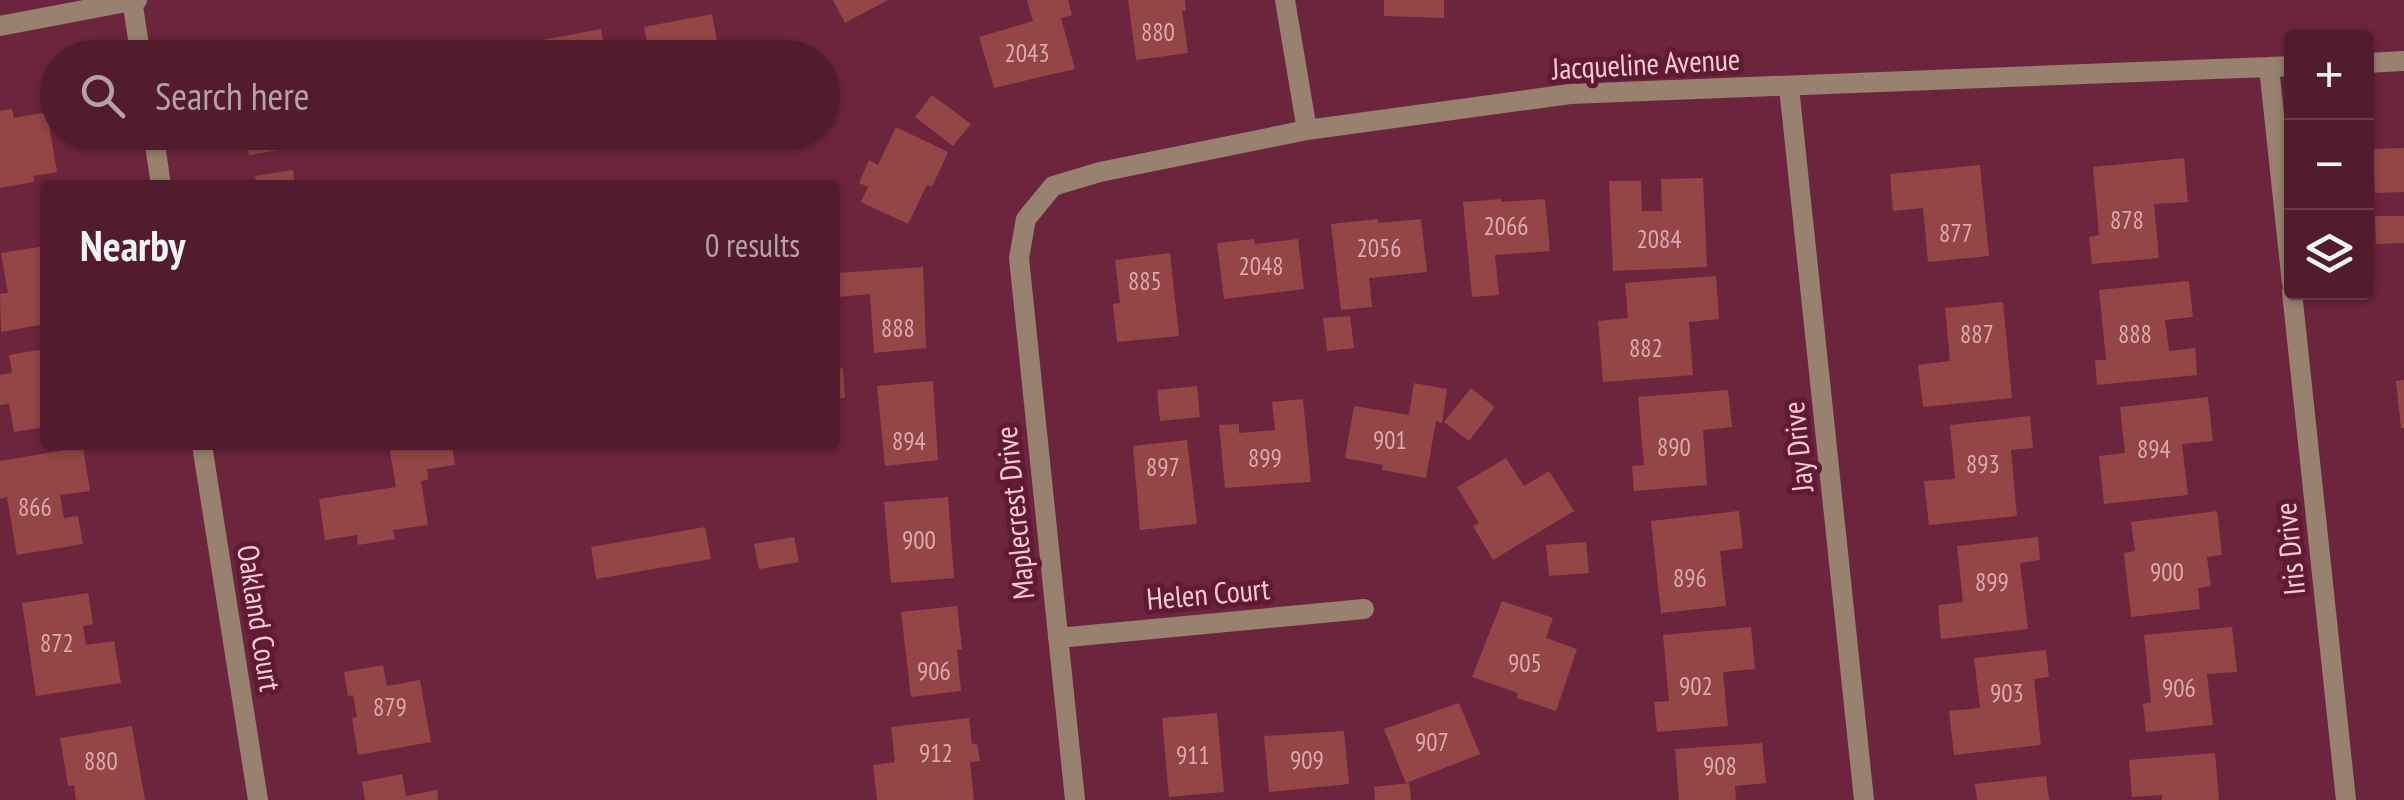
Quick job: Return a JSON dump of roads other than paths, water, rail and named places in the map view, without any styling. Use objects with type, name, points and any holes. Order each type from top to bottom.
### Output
[{"type":"street","points":[[0,26],[134,0],[139,40]]},
{"type":"street","points":[[1286,0],[1308,130]]},
{"type":"street","points":[[2374,63],[2404,61]]},
{"type":"street","name":"Jacqueline Avenue","points":[[1026,219],[1053,186],[1100,172],[1308,130],[1570,94],[2284,66]]},
{"type":"street","points":[[2269,67],[2284,210]]},
{"type":"street","name":"Jay Drive","points":[[1789,87],[1864,800]]},
{"type":"street","points":[[155,150],[160,180]]},
{"type":"street","name":"Maplecrest Drive","points":[[1026,219],[1020,258],[1022,308],[1075,800]]},
{"type":"street","name":"Iris Drive","points":[[2293,300],[2346,800]]},
{"type":"street","name":"Oakland Court","points":[[203,450],[258,800]]},
{"type":"street","name":"Helen Court","points":[[1058,638],[1364,609]]}]
